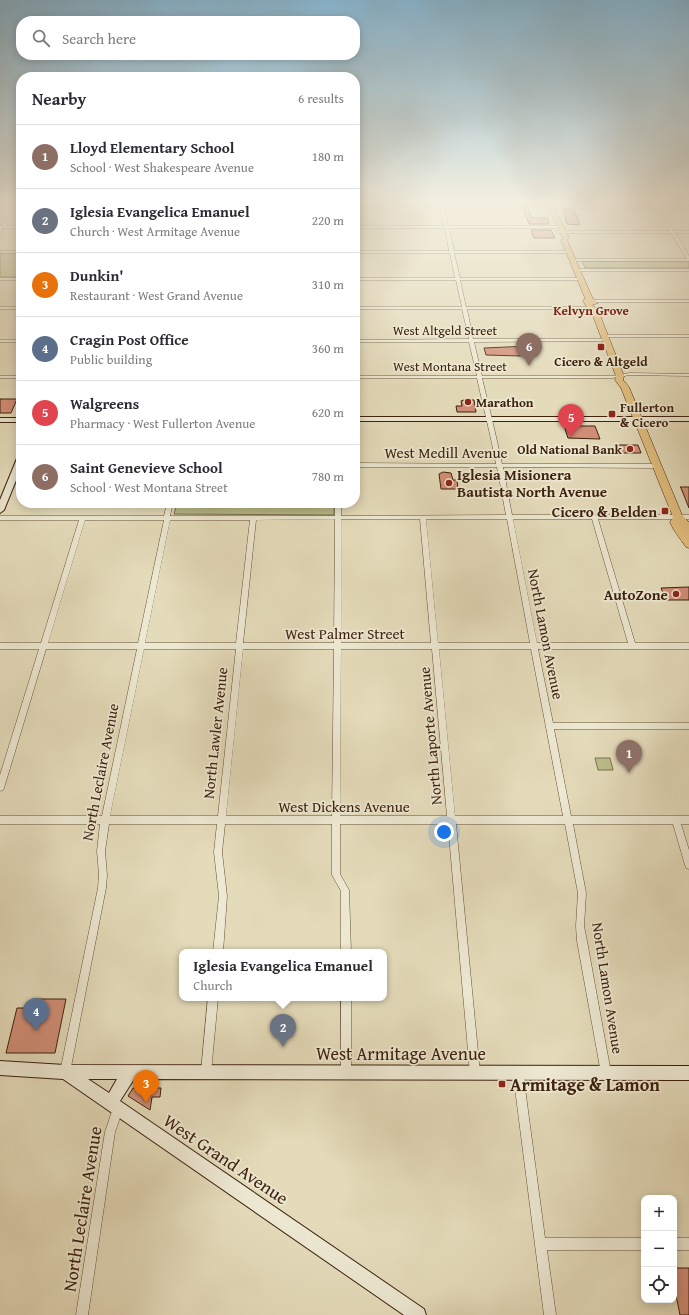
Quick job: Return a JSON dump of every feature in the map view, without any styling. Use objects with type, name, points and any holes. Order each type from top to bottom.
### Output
[{"type":"main road","points":[[575,264],[620,376],[619,380],[625,387],[678,517],[675,522],[678,532],[688,542]]},
{"type":"main road","points":[[360,419],[689,419]]},
{"type":"main road","points":[[0,420],[16,420]]},
{"type":"main road","points":[[0,510],[16,472]]},
{"type":"main road","points":[[0,1068],[65,1072]]},
{"type":"main road","name":"West Armitage Avenue","points":[[65,1072],[689,1073]]},
{"type":"main road","name":"West Grand Avenue","points":[[65,1072],[418,1315]]},
{"type":"main road","points":[[115,1106],[130,1072]]},
{"type":"street","name":"North Lamon Avenue","points":[[455,264],[499,465],[582,893],[580,926],[606,1073]]},
{"type":"street","points":[[577,270],[689,270]]},
{"type":"street","points":[[360,279],[581,278]]},
{"type":"street","points":[[0,279],[16,279]]},
{"type":"street","points":[[360,308],[464,308],[689,301]]},
{"type":"street","points":[[0,308],[16,308]]},
{"type":"street","name":"West Altgeld Street","points":[[360,341],[471,341],[689,336]]},
{"type":"street","points":[[0,341],[16,341]]},
{"type":"street","name":"West Montana Street","points":[[360,377],[689,375]]},
{"type":"street","points":[[0,377],[16,377]]},
{"type":"street","name":"West Medill Avenue","points":[[360,465],[657,466]]},
{"type":"street","name":"North Leclaire Avenue","points":[[65,1072],[102,888],[103,875],[101,851],[105,820],[169,508]]},
{"type":"street","points":[[338,508],[336,875],[345,890],[346,949]]},
{"type":"street","name":"North Laporte Avenue","points":[[424,517],[475,1073]]},
{"type":"street","points":[[594,517],[632,646]]},
{"type":"street","points":[[0,518],[689,517]]},
{"type":"street","points":[[0,788],[83,518]]},
{"type":"street","name":"North Lawler Avenue","points":[[218,949],[223,896],[218,852],[253,518]]},
{"type":"street","name":"West Palmer Street","points":[[0,646],[689,646]]},
{"type":"street","points":[[549,726],[689,726]]},
{"type":"street","name":"West Dickens Avenue","points":[[0,820],[689,820]]},
{"type":"street","points":[[676,820],[689,865]]},
{"type":"street","points":[[206,1072],[214,1001]]},
{"type":"street","points":[[346,1001],[346,1072]]},
{"type":"street","points":[[518,1072],[550,1315]]},
{"type":"street","name":"North Leclaire Avenue","points":[[82,1315],[115,1106]]},
{"type":"street","points":[[541,1244],[641,1244]]},
{"type":"street","points":[[677,1244],[689,1244]]},
{"type":"green space","points":[[0,264],[16,264],[16,277],[0,277]]},
{"type":"green space","points":[[583,264],[689,264],[689,268],[585,268]]},
{"type":"green space","points":[[176,508],[334,508],[334,515],[174,514]]},
{"type":"green space","points":[[595,758],[610,758],[613,770],[598,770]]},
{"type":"building","points":[[529,346],[531,355],[520,356],[486,355],[484,348]]},
{"type":"building","points":[[0,399],[16,399],[11,413],[0,413]]},
{"type":"building","points":[[474,400],[476,412],[457,412],[456,406],[462,406],[461,401]]},
{"type":"building","points":[[564,426],[595,426],[600,439],[568,438]]},
{"type":"building","name":"Old National Bank","points":[[618,445],[638,445],[641,453],[621,453]]},
{"type":"building","name":"Iglesia Misionera Bautista North Avenue","points":[[443,472],[451,473],[453,480],[457,480],[458,489],[441,489],[439,474]]},
{"type":"building","points":[[680,487],[689,487],[689,508],[681,488]]},
{"type":"building","name":"AutoZone","points":[[689,587],[689,600],[666,600],[661,588]]},
{"type":"building","points":[[33,999],[66,999],[55,1053],[6,1053],[17,1008],[31,1008]]},
{"type":"building","points":[[133,1088],[161,1088],[160,1097],[152,1097],[150,1110],[128,1096]]},
{"type":"building","points":[[677,1268],[689,1268],[689,1315],[680,1315],[677,1300]]},
{"type":"place","name":"Cicero & Altgeld","points":[[601,347]]},
{"type":"place","name":"Saint Genevieve School","points":[[529,366]]},
{"type":"place","name":"Marathon","points":[[468,402]]},
{"type":"place","name":"Fullerton & Cicero","points":[[612,414]]},
{"type":"place","name":"Walgreens","points":[[571,437]]},
{"type":"place","name":"Old National Bank","points":[[630,449]]},
{"type":"place","name":"Iglesia Misionera Bautista North Avenue","points":[[449,483]]},
{"type":"place","name":"Cicero & Belden","points":[[665,511]]},
{"type":"place","name":"AutoZone","points":[[676,594]]},
{"type":"place","name":"Lloyd Elementary School","points":[[629,773]]},
{"type":"place","name":"Cragin Post Office","points":[[36,1031]]},
{"type":"place","name":"Iglesia Evangelica Emanuel","points":[[283,1047]]},
{"type":"place","name":"Armitage & Lamon","points":[[502,1084]]},
{"type":"place","name":"Dunkin'","points":[[146,1103]]},
{"type":"district","name":"Kelvyn Grove","points":[[591,310]]}]
